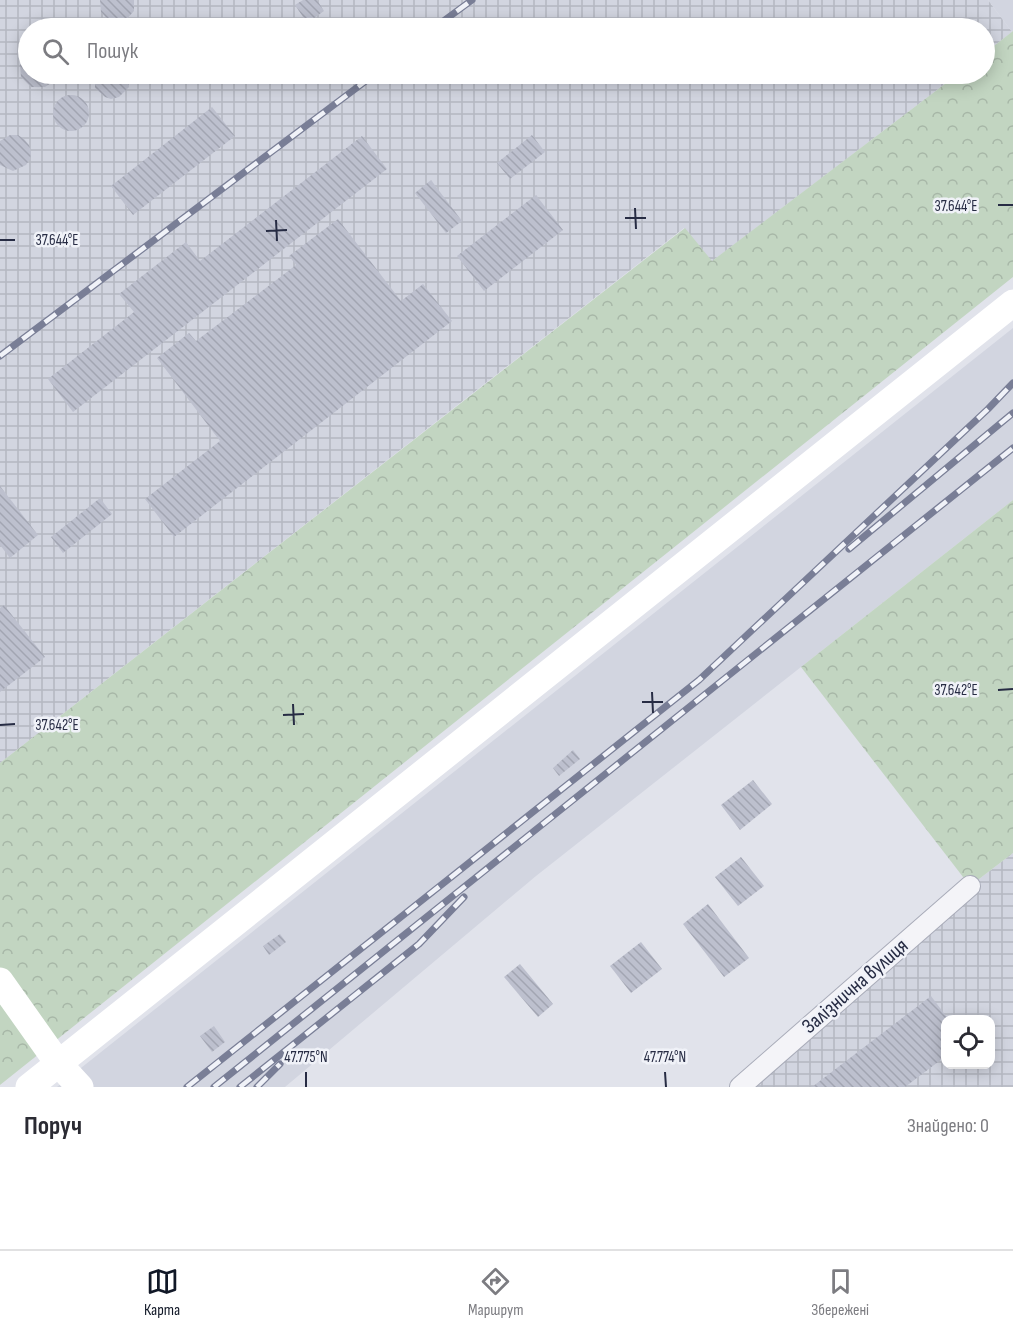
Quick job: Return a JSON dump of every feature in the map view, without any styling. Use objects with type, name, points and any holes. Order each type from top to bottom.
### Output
[{"type":"street","points":[[29,1087],[1013,303]]},
{"type":"street","name":"Залізнична вулиця","points":[[740,1087],[970,885]]},
{"type":"street","points":[[0,981],[58,1064],[80,1087]]},
{"type":"shaded area","points":[[0,0],[988,0],[1012,32],[995,45],[995,18],[18,18],[18,84],[945,84],[711,262],[684,228],[0,763]]},
{"type":"shaded area","points":[[988,0],[1013,0],[1012,32]]},
{"type":"shaded area","points":[[1013,328],[1013,500],[536,876],[285,1087],[57,1087]]},
{"type":"shaded area","points":[[1013,853],[1013,1087],[740,1087],[970,886]]},
{"type":"green space","points":[[1013,31],[1013,277],[0,1085],[0,763],[685,228],[712,261],[945,84],[995,84],[995,45]]},
{"type":"green space","points":[[1013,500],[1013,853],[970,886],[801,667]]},
{"type":"building","points":[[100,0],[134,0],[134,11],[128,18],[106,18],[101,12]]},
{"type":"building","points":[[303,0],[317,0],[324,11],[314,18],[304,18],[295,5]]},
{"type":"building","points":[[28,84],[50,84],[45,87],[31,87]]},
{"type":"building","points":[[95,84],[129,84],[129,87],[119,97],[111,99],[95,88]]},
{"type":"building","points":[[71,95],[84,100],[89,113],[84,126],[71,131],[58,126],[53,113],[58,100]]},
{"type":"building","points":[[212,107],[235,136],[133,215],[111,186]]},
{"type":"building","points":[[10,135],[18,135],[24,139],[31,152],[26,165],[13,171],[0,165],[0,141]]},
{"type":"building","points":[[532,135],[545,152],[510,179],[497,163]]},
{"type":"building","points":[[362,136],[387,169],[73,412],[48,379],[134,312],[119,294],[186,242],[200,261]]},
{"type":"building","points":[[431,180],[462,221],[446,233],[415,193]]},
{"type":"building","points":[[536,195],[563,230],[484,291],[457,256]]},
{"type":"building","points":[[338,219],[401,301],[423,284],[452,321],[174,537],[145,499],[220,441],[157,358],[189,333],[196,341],[296,265],[289,256]]},
{"type":"building","points":[[0,486],[38,535],[10,558],[0,545]]},
{"type":"building","points":[[100,498],[112,514],[63,553],[51,537]]},
{"type":"building","points":[[4,605],[45,657],[0,692],[0,608]]},
{"type":"building","points":[[573,750],[580,759],[559,776],[553,768]]},
{"type":"building","points":[[753,780],[772,804],[740,830],[721,805]]},
{"type":"building","points":[[741,857],[764,886],[738,906],[715,877]]},
{"type":"building","points":[[708,904],[749,958],[724,977],[683,924]]},
{"type":"building","points":[[280,934],[286,942],[269,955],[263,946]]},
{"type":"building","points":[[641,942],[662,969],[631,993],[610,966]]},
{"type":"building","points":[[520,964],[553,1004],[538,1017],[504,977]]},
{"type":"building","points":[[931,996],[945,1015],[941,1015],[941,1060],[905,1087],[812,1087]]},
{"type":"building","points":[[214,1026],[225,1042],[212,1052],[200,1036]]},
{"type":"railway","points":[[448,18],[472,0]]},
{"type":"railway","points":[[0,356],[362,84]]},
{"type":"railway","points":[[187,1087],[699,680],[1013,383]]},
{"type":"railway","points":[[849,549],[1013,413]]},
{"type":"railway","points":[[214,1087],[1013,448]]},
{"type":"railway","points":[[240,1087],[419,944],[464,897]]},
{"type":"railway","points":[[257,1087],[280,1064]]}]
